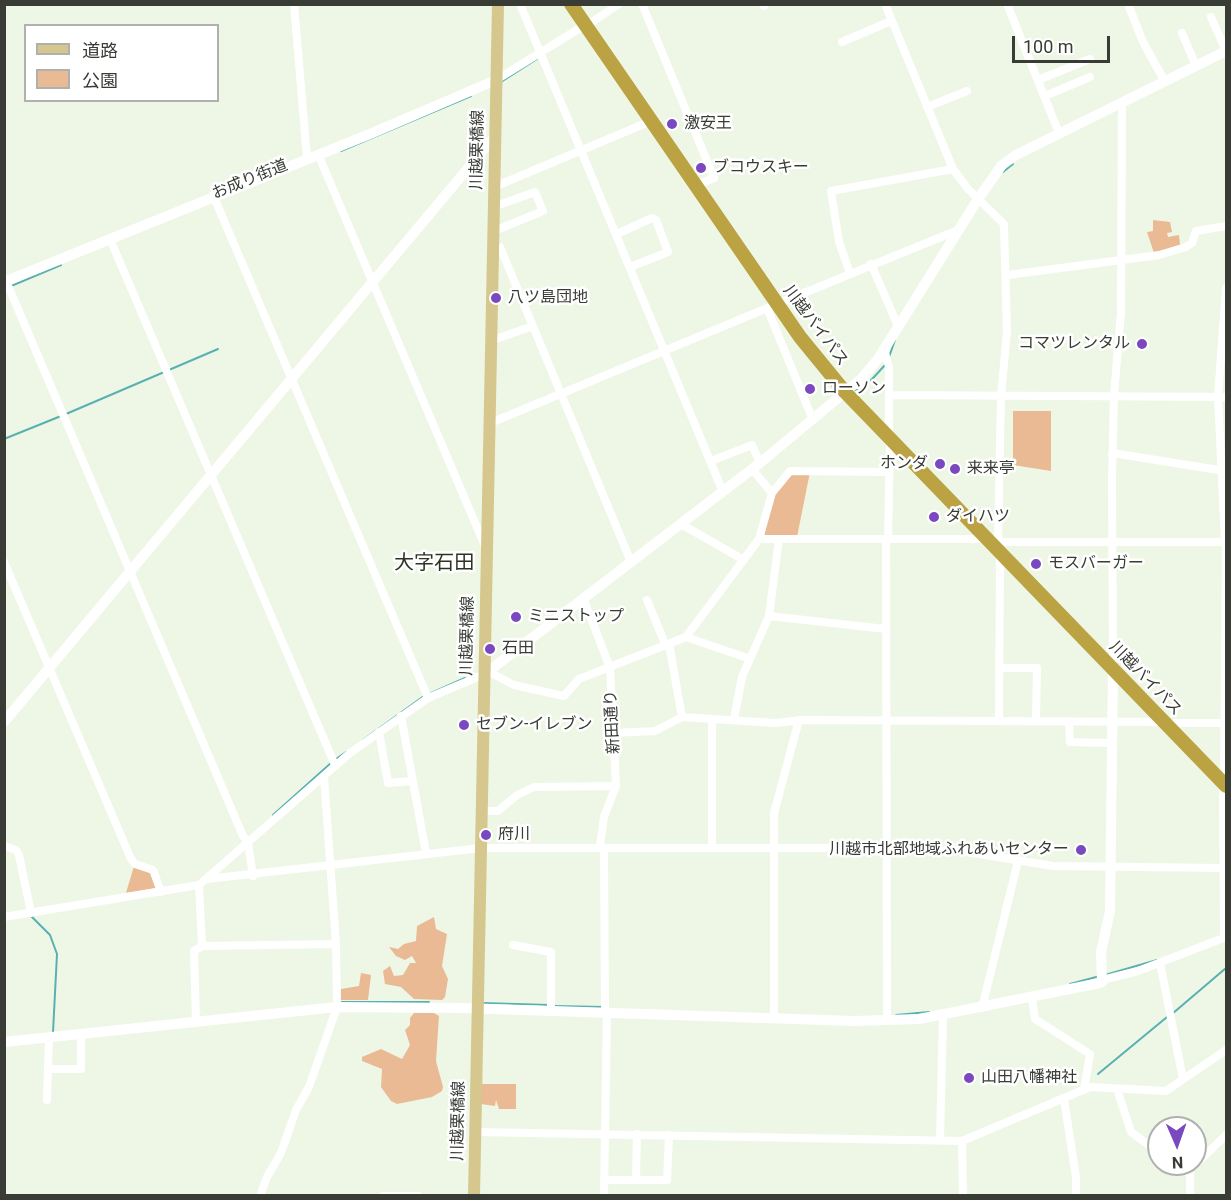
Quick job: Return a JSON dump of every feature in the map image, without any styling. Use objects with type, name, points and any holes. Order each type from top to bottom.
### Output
[{"type":"highway","name":"川越バイパス","points":[[571,4],[588,23],[702,183],[775,304]]},
{"type":"highway","name":"川越バイパス","points":[[580,4],[588,23],[651,121],[775,304],[847,390],[889,435],[1225,779]]},
{"type":"main road","name":"川越栗橋線","points":[[474,1196],[487,673],[488,423],[498,4]]},
{"type":"street","points":[[294,4],[307,158]]},
{"type":"street","points":[[520,4],[723,492]]},
{"type":"street","points":[[496,80],[619,4]]},
{"type":"street","points":[[642,4],[714,178],[702,183]]},
{"type":"street","points":[[885,4],[953,169],[978,199],[1004,224],[1008,275],[1008,331],[1001,396],[995,545],[999,721]]},
{"type":"street","points":[[1007,4],[1059,133]]},
{"type":"street","points":[[1128,4],[1143,42],[1166,82]]},
{"type":"street","points":[[4,917],[199,885],[335,765],[379,732],[428,698],[487,673],[756,466],[870,370],[958,230],[1002,165],[1059,133],[1226,51],[1211,17]]},
{"type":"street","points":[[842,42],[891,21]]},
{"type":"street","points":[[1182,33],[1196,66]]},
{"type":"street","points":[[1038,80],[1090,58]]},
{"type":"street","points":[[1044,96],[1090,78]]},
{"type":"street","name":"お成り街道","points":[[5,281],[496,80]]},
{"type":"street","points":[[927,107],[967,91]]},
{"type":"street","points":[[1102,980],[1100,963],[1110,911],[1112,867],[1112,453],[1121,312],[1122,103]]},
{"type":"street","points":[[494,187],[651,121]]},
{"type":"street","points":[[4,722],[495,136]]},
{"type":"street","points":[[318,154],[486,548]]},
{"type":"street","points":[[850,273],[839,242],[831,191],[953,169]]},
{"type":"street","points":[[493,207],[535,192],[543,211],[499,229],[493,229]]},
{"type":"street","points":[[213,195],[428,698]]},
{"type":"street","points":[[617,234],[652,218],[656,220],[668,252],[630,267]]},
{"type":"street","points":[[1008,275],[1159,255],[1186,247],[1192,243],[1196,231],[1227,226]]},
{"type":"street","points":[[488,423],[958,230]]},
{"type":"street","points":[[110,239],[335,765]]},
{"type":"street","points":[[492,247],[500,247],[631,562]]},
{"type":"street","points":[[872,264],[898,326]]},
{"type":"street","points":[[5,281],[243,836],[248,842],[253,876]]},
{"type":"street","points":[[4,1042],[337,1007],[479,1008],[887,1020],[943,1016],[1097,984],[1102,980],[1160,963],[1226,937],[1226,542],[1222,397],[1227,288]]},
{"type":"street","points":[[775,304],[813,420]]},
{"type":"street","points":[[490,341],[533,326]]},
{"type":"street","points":[[884,349],[889,367],[886,629],[887,1020]]},
{"type":"street","points":[[889,395],[1222,397]]},
{"type":"street","points":[[711,461],[752,444],[756,466],[772,493]]},
{"type":"street","points":[[1112,453],[1224,470]]},
{"type":"street","points":[[487,673],[514,685],[564,696],[579,679],[686,637],[759,539],[772,493],[790,471],[889,472]]},
{"type":"street","points":[[681,524],[742,559]]},
{"type":"street","points":[[759,539],[887,540],[995,545],[1226,542]]},
{"type":"street","points":[[734,719],[739,690],[769,616],[779,539]]},
{"type":"street","points":[[4,562],[131,859],[135,864],[153,870],[161,892]]},
{"type":"street","name":"新田通り","points":[[584,600],[610,668],[616,786],[604,817],[602,847],[606,1012],[604,1196]]},
{"type":"street","points":[[647,600],[668,645],[682,717]]},
{"type":"street","points":[[769,616],[886,629]]},
{"type":"street","points":[[686,637],[750,659]]},
{"type":"street","points":[[999,668],[1037,668],[1036,721]]},
{"type":"street","points":[[401,716],[426,853]]},
{"type":"street","points":[[613,733],[655,731],[682,717],[775,723],[799,720],[1225,723]]},
{"type":"street","points":[[712,719],[712,848]]},
{"type":"street","points":[[774,1018],[774,813],[799,720]]},
{"type":"street","points":[[1070,722],[1070,742],[1113,742]]},
{"type":"street","points":[[379,732],[388,783],[412,781]]},
{"type":"street","points":[[261,1195],[267,1177],[281,1153],[296,1110],[309,1087],[337,1007],[336,944],[324,777]]},
{"type":"street","points":[[482,811],[498,811],[517,795],[534,787],[616,786]]},
{"type":"street","points":[[4,846],[16,850],[20,855],[31,913]]},
{"type":"street","points":[[207,879],[253,876],[481,848],[774,848],[961,851],[1053,866],[1225,868]]},
{"type":"street","points":[[982,1008],[1018,861]]},
{"type":"street","points":[[199,885],[202,945]]},
{"type":"street","points":[[196,1022],[194,951],[202,945],[336,944]]},
{"type":"street","points":[[513,945],[551,952],[551,1011]]},
{"type":"street","points":[[1160,963],[1183,1079]]},
{"type":"street","points":[[1032,998],[1035,1019],[1090,1053],[1084,1090]]},
{"type":"street","points":[[940,1141],[943,1016]]},
{"type":"street","points":[[49,1069],[81,1069],[81,1035]]},
{"type":"street","points":[[47,1100],[49,1038]]},
{"type":"street","points":[[475,1132],[962,1141],[1089,1088],[1166,1091],[1227,1050]]},
{"type":"street","points":[[1117,1089],[1131,1132],[1147,1144]]},
{"type":"street","points":[[1064,1099],[1076,1177],[1076,1196]]},
{"type":"street","points":[[636,1180],[637,1134]]},
{"type":"street","points":[[604,1180],[668,1180],[669,1135]]},
{"type":"street","points":[[1207,1154],[1227,1135]]},
{"type":"street","points":[[962,1141],[963,1196]]},
{"type":"street","points":[[1190,1176],[1190,1196]]},
{"type":"street","points":[[383,1196],[418,1196]]},
{"type":"green space","points":[[1153,220],[1170,222],[1172,232],[1167,233],[1168,237],[1179,235],[1180,245],[1154,253],[1147,232],[1153,231]]},
{"type":"green space","points":[[1013,411],[1051,411],[1051,471],[1013,465]]},
{"type":"green space","points":[[791,472],[810,472],[797,537],[764,536],[774,494]]},
{"type":"green space","points":[[134,866],[153,873],[157,888],[126,893]]},
{"type":"green space","points":[[434,917],[436,929],[447,934],[442,966],[448,979],[445,997],[442,1000],[414,999],[401,987],[385,984],[383,971],[390,966],[394,976],[403,975],[410,963],[416,963],[412,956],[405,960],[396,956],[389,947],[398,949],[404,944],[416,941],[417,926]]},
{"type":"green space","points":[[361,973],[371,975],[368,1000],[340,1000],[341,989],[359,986]]},
{"type":"green space","points":[[414,1013],[434,1013],[439,1016],[436,1061],[443,1087],[442,1091],[432,1097],[397,1104],[391,1101],[381,1087],[382,1069],[362,1061],[362,1057],[381,1049],[402,1059],[410,1045],[405,1030],[410,1025],[410,1018]]},
{"type":"green space","points":[[480,1084],[516,1084],[516,1109],[499,1109],[496,1100],[495,1106],[481,1104]]},
{"type":"waterway","points":[[501,82],[537,59]]},
{"type":"waterway","points":[[341,151],[471,96]]},
{"type":"waterway","points":[[1003,172],[1013,164]]},
{"type":"waterway","points":[[11,286],[61,265]]},
{"type":"waterway","points":[[889,357],[895,340]]},
{"type":"waterway","points":[[66,414],[218,349]]},
{"type":"waterway","points":[[854,390],[863,389],[885,365]]},
{"type":"waterway","points":[[4,439],[61,416]]},
{"type":"waterway","points":[[429,694],[465,678]]},
{"type":"waterway","points":[[363,740],[424,696]]},
{"type":"waterway","points":[[336,759],[346,752]]},
{"type":"waterway","points":[[273,815],[331,763]]},
{"type":"waterway","points":[[30,915],[50,935],[57,954],[53,1032]]},
{"type":"waterway","points":[[1105,975],[1157,960]]},
{"type":"waterway","points":[[1172,1014],[1226,968]]},
{"type":"waterway","points":[[1070,984],[1100,976]]},
{"type":"waterway","points":[[338,1002],[429,1002]]},
{"type":"waterway","points":[[482,1003],[549,1005]]},
{"type":"waterway","points":[[554,1006],[603,1007]]},
{"type":"waterway","points":[[896,1015],[929,1012]]},
{"type":"waterway","points":[[1098,1074],[1167,1017]]},
{"type":"place","name":"激安王","points":[[672,124]]},
{"type":"place","name":"ブコウスキー","points":[[701,168]]},
{"type":"place","name":"八ツ島団地","points":[[496,298]]},
{"type":"place","name":"コマツレンタル","points":[[1142,344]]},
{"type":"place","name":"ローソン","points":[[810,389]]},
{"type":"place","name":"ホンダ","points":[[940,464]]},
{"type":"place","name":"来来亭","points":[[955,469]]},
{"type":"place","name":"ダイハツ","points":[[934,517]]},
{"type":"place","name":"モスバーガー","points":[[1036,564]]},
{"type":"place","name":"ミニストップ","points":[[516,617]]},
{"type":"place","name":"石田","points":[[490,649]]},
{"type":"place","name":"セブン-イレブン","points":[[464,725]]},
{"type":"place","name":"府川","points":[[486,835]]},
{"type":"place","name":"川越市北部地域ふれあいセンター","points":[[1081,850]]},
{"type":"place","name":"山田八幡神社","points":[[969,1078]]},
{"type":"district","name":"大字石田","points":[[434,564]]}]
